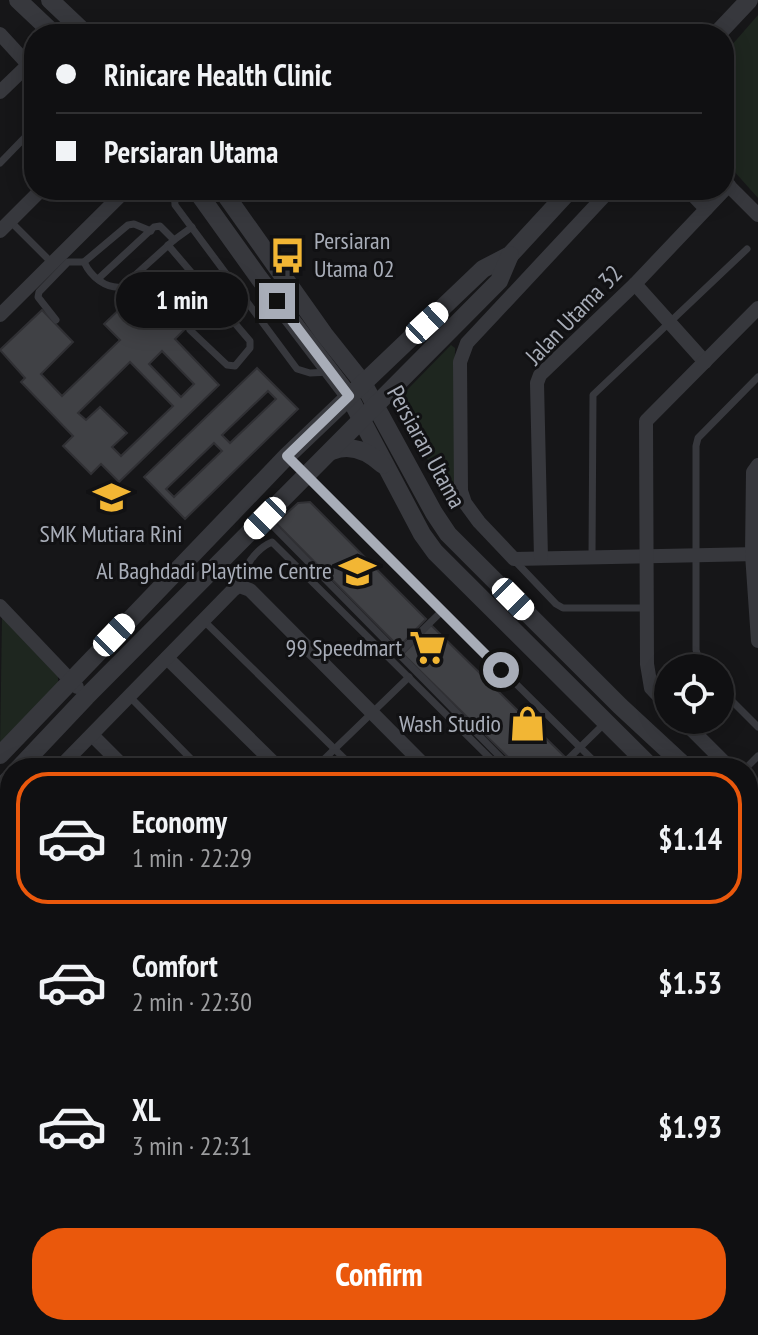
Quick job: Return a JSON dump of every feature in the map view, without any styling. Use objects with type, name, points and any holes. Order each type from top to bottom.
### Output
[{"type":"street","points":[[18,0],[43,24]]},
{"type":"street","points":[[50,0],[75,24]]},
{"type":"street","points":[[726,24],[749,0]]},
{"type":"street","points":[[0,34],[24,60]]},
{"type":"street","points":[[0,92],[24,73]]},
{"type":"street","points":[[734,191],[758,215]]},
{"type":"street","points":[[5,226],[31,200]]},
{"type":"street","points":[[0,315],[116,200]]},
{"type":"street","name":"Persiaran Utama","points":[[203,200],[349,396],[422,534],[435,552],[642,758]]},
{"type":"street","name":"Persiaran Utama","points":[[229,200],[324,334],[363,383],[448,534],[676,758]]},
{"type":"street","points":[[28,758],[499,281],[510,255],[561,200]]},
{"type":"street","points":[[601,200],[462,351],[461,491],[465,503],[514,559],[755,554]]},
{"type":"street","points":[[697,200],[706,209]]},
{"type":"street","name":"Jalan Utama 32","points":[[541,558],[537,383],[540,375],[635,284],[713,200]]},
{"type":"street","points":[[0,755],[287,456],[483,269],[510,255]]},
{"type":"street","points":[[635,284],[705,362]]},
{"type":"street","points":[[654,691],[647,664],[645,608],[646,421],[758,308]]},
{"type":"street","points":[[324,334],[355,358],[371,362],[381,360],[427,323]]},
{"type":"street","points":[[332,451],[340,447],[355,448],[374,456],[388,469]]},
{"type":"street","points":[[758,465],[753,472],[758,641]]},
{"type":"street","points":[[69,758],[239,586],[250,590],[417,758]]},
{"type":"street","points":[[0,606],[86,697]]},
{"type":"street","points":[[167,658],[269,758]]},
{"type":"street","points":[[696,734],[720,758]]},
{"type":"street","points":[[92,735],[115,758]]},
{"type":"lane","points":[[0,163],[24,138]]},
{"type":"lane","points":[[175,200],[175,205],[297,369],[310,373],[332,372]]},
{"type":"lane","points":[[56,320],[38,297],[39,292],[68,262],[84,262],[128,225],[134,224],[151,231]]},
{"type":"lane","points":[[5,226],[52,263]]},
{"type":"lane","points":[[98,279],[154,227],[160,226],[250,341],[250,348],[235,366],[227,365],[190,330]]},
{"type":"lane","points":[[84,262],[98,279],[113,288],[122,287],[192,227]]},
{"type":"lane","points":[[592,556],[593,395],[747,249]]},
{"type":"lane","points":[[697,654],[696,446],[698,438],[758,377]]},
{"type":"lane","points":[[287,456],[591,758]]},
{"type":"lane","points":[[265,518],[501,758]]},
{"type":"lane","points":[[239,586],[243,571],[262,548],[272,542],[490,758]]},
{"type":"lane","points":[[514,559],[563,608],[645,608]]},
{"type":"lane","points":[[399,653],[442,611]]},
{"type":"lane","points":[[203,620],[343,758]]},
{"type":"lane","points":[[325,758],[409,677]]},
{"type":"lane","points":[[129,696],[190,758]]},
{"type":"lane","points":[[734,703],[758,727]]},
{"type":"lane","points":[[570,758],[607,721]]},
{"type":"shaded area","points":[[758,15],[758,198],[734,171],[734,43]]},
{"type":"shaded area","points":[[451,345],[455,348],[454,492],[449,492],[444,486],[399,414],[405,392]]},
{"type":"shaded area","points":[[2,617],[58,676],[58,683],[0,749]]},
{"type":"building","points":[[148,282],[190,324],[175,339],[219,385],[119,482],[101,464],[91,474],[63,446],[73,436],[21,382],[25,378],[0,350],[42,310],[73,342],[41,374],[62,396],[120,340],[104,324]],"holes":[[[162,351],[194,384],[181,397],[149,364]],[[130,362],[173,406],[121,456],[112,447],[127,433],[100,407],[86,420],[78,413]]]},
{"type":"building","points":[[257,368],[298,409],[185,519],[144,477]],"holes":[[[268,391],[276,399],[230,443],[222,435]],[[214,443],[222,451],[174,497],[166,489]]]},
{"type":"building","points":[[310,502],[426,619],[399,647],[276,523],[298,503]]},
{"type":"building","points":[[431,625],[564,756],[509,758],[403,654]]},
{"type":"place","name":"Persiaran Utama 02","points":[[288,255]]},
{"type":"place","name":"SMK Mutiara Rini","points":[[111,497]]},
{"type":"place","name":"Al Baghdadi Playtime Centre","points":[[358,571]]},
{"type":"place","name":"99 Speedmart","points":[[428,648]]},
{"type":"place","name":"Wash Studio","points":[[527,724]]},
{"type":"route","points":[[277,301],[349,396],[287,456],[501,670]]}]
